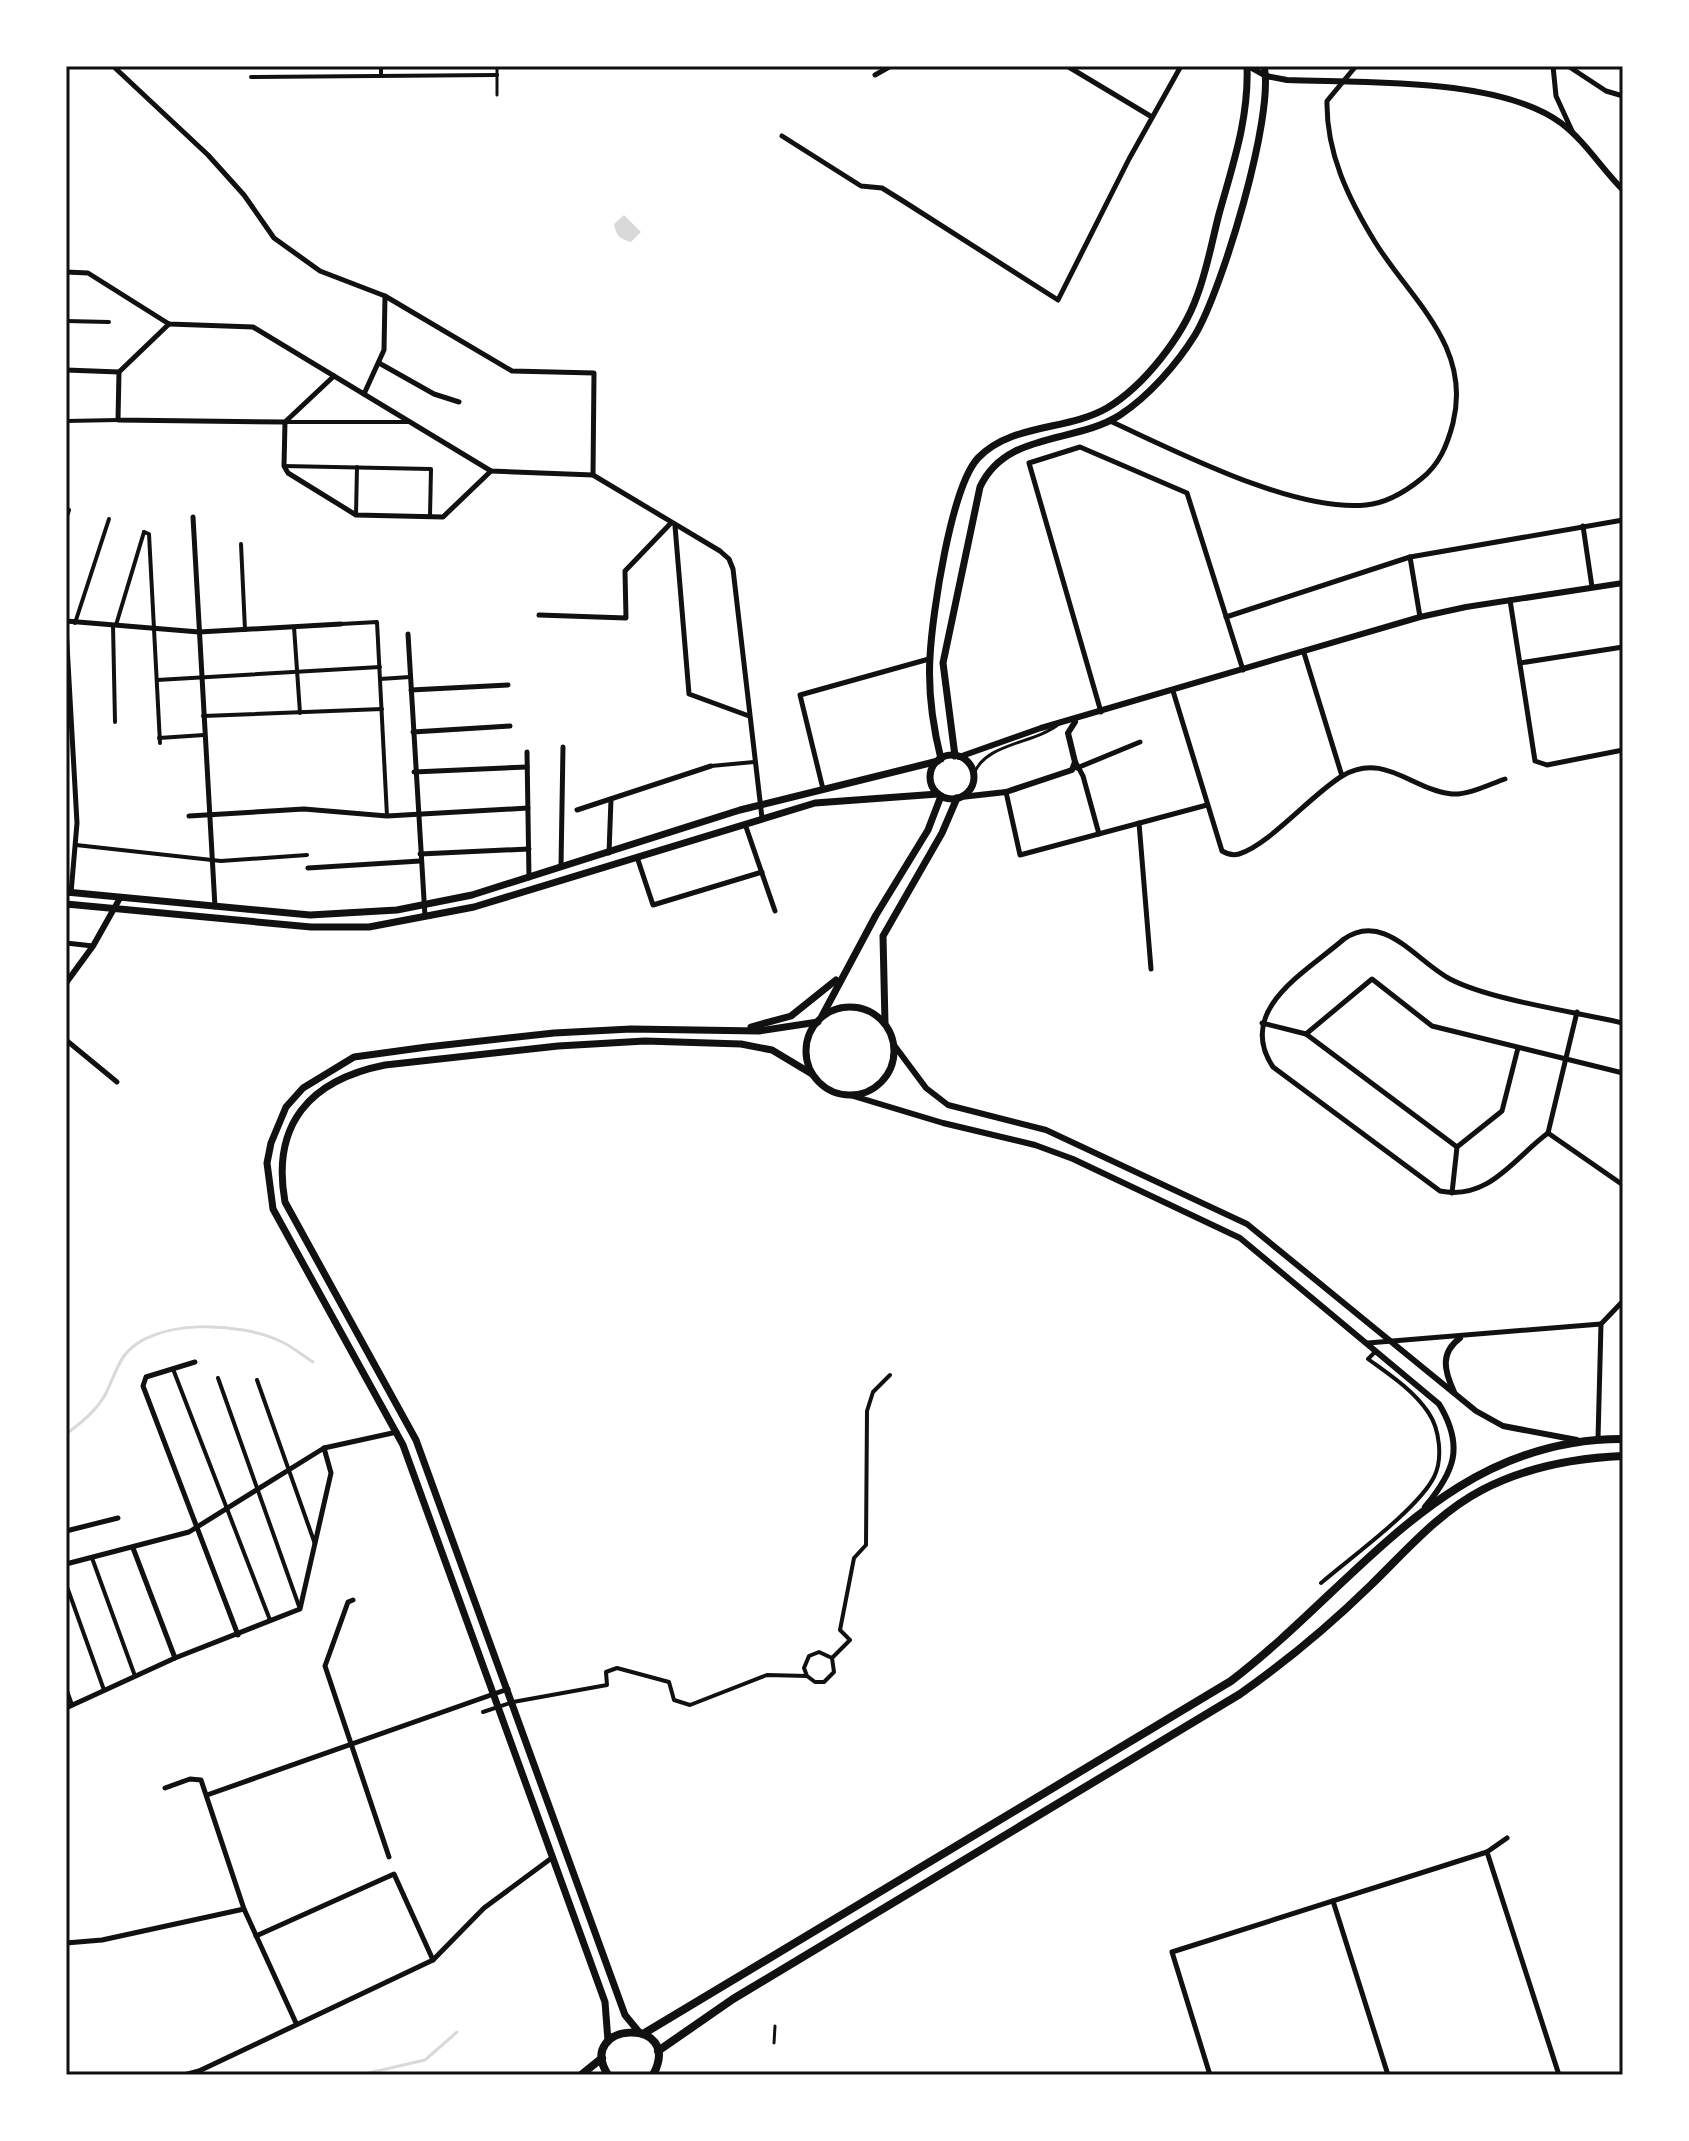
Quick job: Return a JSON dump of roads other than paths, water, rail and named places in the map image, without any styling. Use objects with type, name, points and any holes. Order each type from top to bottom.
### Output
[{"type":"main road","points":[[812,1074],[807,1045],[843,972],[915,852],[935,811],[939,795],[931,780],[939,760],[929,659],[953,513],[978,458],[1012,437],[1089,416],[1114,403],[1156,361],[1191,309],[1243,132],[1247,66]]},
{"type":"main road","points":[[957,757],[943,663],[972,514],[984,477],[999,459],[1017,449],[1109,421],[1138,400],[1173,364],[1195,335],[1212,302],[1262,133],[1264,66]]},
{"type":"main road","points":[[68,892],[310,915],[368,914],[424,906],[529,879],[763,805],[939,760],[957,757],[967,762],[974,774],[971,788],[959,798],[883,936],[885,1023],[894,1045],[893,1062],[886,1077],[873,1089],[850,1095],[829,1089],[812,1074],[772,1050],[741,1044],[645,1041],[558,1046],[356,1071],[319,1090],[289,1130],[281,1162],[285,1202],[416,1440],[625,2015],[658,2051]]},
{"type":"main road","points":[[66,904],[311,927],[369,927],[426,918],[531,891],[815,803],[939,795],[959,798]]},
{"type":"main road","points":[[917,797],[929,799],[935,811]]},
{"type":"main road","points":[[710,1030],[771,1024],[791,1016],[843,972]]},
{"type":"main road","points":[[581,2075],[602,2058],[608,2041],[605,2002],[398,1432],[273,1209],[267,1163],[286,1107],[317,1076],[354,1057],[554,1033],[777,1030],[819,1020],[835,1010],[851,1007],[867,1011],[885,1023]]},
{"type":"main road","points":[[608,2041],[622,2032],[641,2033],[1231,1681],[1289,1636],[1425,1507],[1474,1476],[1514,1458],[1577,1440],[1623,1439]]},
{"type":"main road","points":[[654,2074],[658,2051],[733,1999],[1240,1694],[1304,1647],[1444,1515],[1482,1490],[1520,1474],[1578,1458],[1623,1456]]},
{"type":"main road","points":[[602,2058],[608,2075]]},
{"type":"street","points":[[113,66],[208,155],[244,195],[274,238],[320,271],[385,296],[512,371],[594,373],[593,475]]},
{"type":"street","points":[[381,66],[381,75]]},
{"type":"street","points":[[875,75],[891,66]]},
{"type":"street","points":[[1067,66],[1152,117]]},
{"type":"street","points":[[782,136],[861,186],[882,188],[1058,300],[1181,66]]},
{"type":"street","points":[[1247,66],[1266,76],[1339,83],[1453,87],[1481,92],[1552,117],[1573,134],[1623,190]]},
{"type":"street","points":[[1109,421],[1250,480],[1322,504],[1367,505],[1387,500],[1411,487],[1438,461],[1448,443],[1457,408],[1446,341],[1421,300],[1375,241],[1329,147],[1327,101],[1356,66]]},
{"type":"street","points":[[1553,66],[1556,96],[1573,134]]},
{"type":"street","points":[[1568,66],[1606,91],[1623,96]]},
{"type":"street","points":[[251,77],[497,75]]},
{"type":"street","points":[[66,272],[88,273],[169,324],[253,327],[491,471],[593,475],[729,559],[744,652],[762,818]]},
{"type":"street","points":[[364,394],[379,363],[385,341],[385,296]]},
{"type":"street","points":[[66,321],[109,322]]},
{"type":"street","points":[[118,420],[119,372],[169,324]]},
{"type":"street","points":[[379,363],[434,394],[459,402]]},
{"type":"street","points":[[66,370],[119,372]]},
{"type":"street","points":[[334,376],[285,422],[284,466],[288,473],[356,515],[443,517],[491,471]]},
{"type":"street","points":[[66,421],[402,425],[409,422]]},
{"type":"street","points":[[1101,713],[1029,463],[1080,447],[1187,493],[1243,670]]},
{"type":"street","points":[[284,466],[431,469],[430,518]]},
{"type":"street","points":[[356,515],[357,467]]},
{"type":"street","points":[[66,519],[69,510]]},
{"type":"street","points":[[193,517],[215,907]]},
{"type":"street","points":[[75,623],[109,519]]},
{"type":"street","points":[[1226,617],[1410,557],[1623,520]]},
{"type":"street","points":[[539,615],[626,618],[625,571],[673,524]]},
{"type":"street","points":[[673,524],[689,694],[749,716]]},
{"type":"street","points":[[1583,526],[1592,587]]},
{"type":"street","points":[[115,722],[114,625],[144,532],[149,534],[160,740],[204,735]]},
{"type":"street","points":[[241,544],[245,630]]},
{"type":"street","points":[[1410,557],[1420,617]]},
{"type":"street","points":[[957,757],[986,745],[1420,617],[1623,583]]},
{"type":"street","points":[[1510,600],[1535,761],[1540,764],[1623,750]]},
{"type":"street","points":[[68,892],[76,845],[66,624],[145,625],[154,630],[199,632],[377,622],[387,816]]},
{"type":"street","points":[[294,627],[300,713]]},
{"type":"street","points":[[408,634],[414,772],[426,918]]},
{"type":"street","points":[[1520,663],[1623,647]]},
{"type":"street","points":[[1304,653],[1342,776]]},
{"type":"street","points":[[823,789],[800,695],[929,659]]},
{"type":"street","points":[[157,680],[380,667]]},
{"type":"street","points":[[380,679],[410,677]]},
{"type":"street","points":[[411,690],[508,685]]},
{"type":"street","points":[[1173,691],[1222,851],[1237,855],[1255,846],[1342,776],[1372,767],[1385,768],[1436,789],[1457,794],[1505,779]]},
{"type":"street","points":[[203,716],[382,709]]},
{"type":"street","points":[[1081,718],[1072,724],[1068,733],[1075,767],[1082,772],[1099,834]]},
{"type":"street","points":[[413,732],[510,726]]},
{"type":"street","points":[[959,798],[1006,792],[1140,742]]},
{"type":"street","points":[[561,869],[563,747]]},
{"type":"street","points":[[527,752],[529,879]]},
{"type":"street","points":[[577,810],[711,766],[754,762]]},
{"type":"street","points":[[414,772],[527,767]]},
{"type":"street","points":[[1006,792],[1020,855],[1207,805]]},
{"type":"street","points":[[609,853],[611,799]]},
{"type":"street","points":[[189,816],[304,809],[387,816],[528,808]]},
{"type":"street","points":[[744,823],[775,911]]},
{"type":"street","points":[[1139,823],[1151,969]]},
{"type":"street","points":[[76,845],[221,861],[307,855]]},
{"type":"street","points":[[308,868],[529,849]]},
{"type":"street","points":[[637,857],[653,905],[762,872]]},
{"type":"street","points":[[66,983],[93,946],[120,898]]},
{"type":"street","points":[[1577,1012],[1548,1133],[1488,1184],[1452,1193],[1430,1186],[1289,1081],[1273,1067],[1263,1049],[1262,1023],[1276,998],[1355,931],[1371,928],[1390,936],[1433,969],[1464,985],[1577,1012],[1623,1023]]},
{"type":"street","points":[[66,943],[93,946]]},
{"type":"street","points":[[1306,1034],[1372,979],[1432,1026],[1623,1073]]},
{"type":"street","points":[[1262,1023],[1306,1034],[1457,1147]]},
{"type":"street","points":[[66,1040],[117,1082]]},
{"type":"street","points":[[894,1045],[926,1088],[948,1105],[1046,1130],[1247,1224],[1393,1341],[1465,1405],[1503,1426],[1577,1440]]},
{"type":"street","points":[[1452,1193],[1457,1147],[1502,1111],[1518,1048]]},
{"type":"street","points":[[850,1095],[943,1123],[1035,1145],[1182,1209],[1240,1238],[1439,1404],[1452,1434],[1453,1460],[1447,1481],[1425,1507]]},
{"type":"street","points":[[1548,1133],[1623,1185]]},
{"type":"street","points":[[1368,1343],[1460,1338],[1601,1324],[1623,1301]]},
{"type":"street","points":[[1598,1439],[1601,1324]]},
{"type":"street","points":[[1455,1395],[1447,1378],[1445,1357],[1448,1347],[1460,1338]]},
{"type":"street","points":[[1321,1583],[1418,1498],[1433,1479],[1439,1464],[1439,1447],[1429,1413],[1405,1386],[1368,1359],[1376,1350]]},
{"type":"street","points":[[195,1362],[146,1377],[143,1386],[238,1635]]},
{"type":"street","points":[[173,1369],[271,1622]]},
{"type":"street","points":[[832,1658],[850,1640],[840,1630],[854,1558],[866,1545],[867,1411],[873,1392],[890,1375]]},
{"type":"street","points":[[218,1378],[300,1609]]},
{"type":"street","points":[[257,1380],[316,1545]]},
{"type":"street","points":[[66,1564],[198,1528],[324,1448],[398,1432]]},
{"type":"street","points":[[300,1609],[331,1473],[324,1448]]},
{"type":"street","points":[[66,1531],[118,1518]]},
{"type":"street","points":[[133,1548],[175,1658]]},
{"type":"street","points":[[92,1558],[136,1677]]},
{"type":"street","points":[[66,1584],[105,1692]]},
{"type":"street","points":[[353,1600],[348,1602],[325,1666],[389,1857]]},
{"type":"street","points":[[66,1688],[69,1707],[175,1658],[300,1609]]},
{"type":"street","points":[[807,1676],[804,1663],[812,1654],[823,1653],[832,1658]]},
{"type":"street","points":[[483,1712],[513,1702],[607,1685],[606,1672],[617,1668],[669,1682],[674,1700],[690,1705],[767,1675],[807,1676],[815,1682],[828,1680],[834,1672],[832,1658]]},
{"type":"street","points":[[207,1795],[509,1689]]},
{"type":"street","points":[[165,1788],[198,1778],[207,1795],[244,1909],[296,2023]]},
{"type":"street","points":[[1210,2075],[1172,1952],[1487,1852],[1507,1838]]},
{"type":"street","points":[[1487,1852],[1559,2075]]},
{"type":"street","points":[[184,2075],[199,2071],[433,1960],[484,1908],[553,1857]]},
{"type":"street","points":[[256,1936],[394,1874],[433,1960]]},
{"type":"street","points":[[1333,1901],[1388,2075]]},
{"type":"street","points":[[66,1943],[102,1940],[244,1909]]},
{"type":"lane","points":[[497,66],[497,95]]},
{"type":"lane","points":[[974,774],[979,760],[987,755],[1044,736],[1060,724]]},
{"type":"lane","points":[[774,2043],[775,2026]]},
{"type":"waterway","points":[[66,1434],[101,1401],[124,1356],[137,1343],[155,1335],[199,1327],[245,1330],[282,1342],[313,1362]]},
{"type":"waterway","points":[[360,2075],[425,2060],[457,2032]]}]
